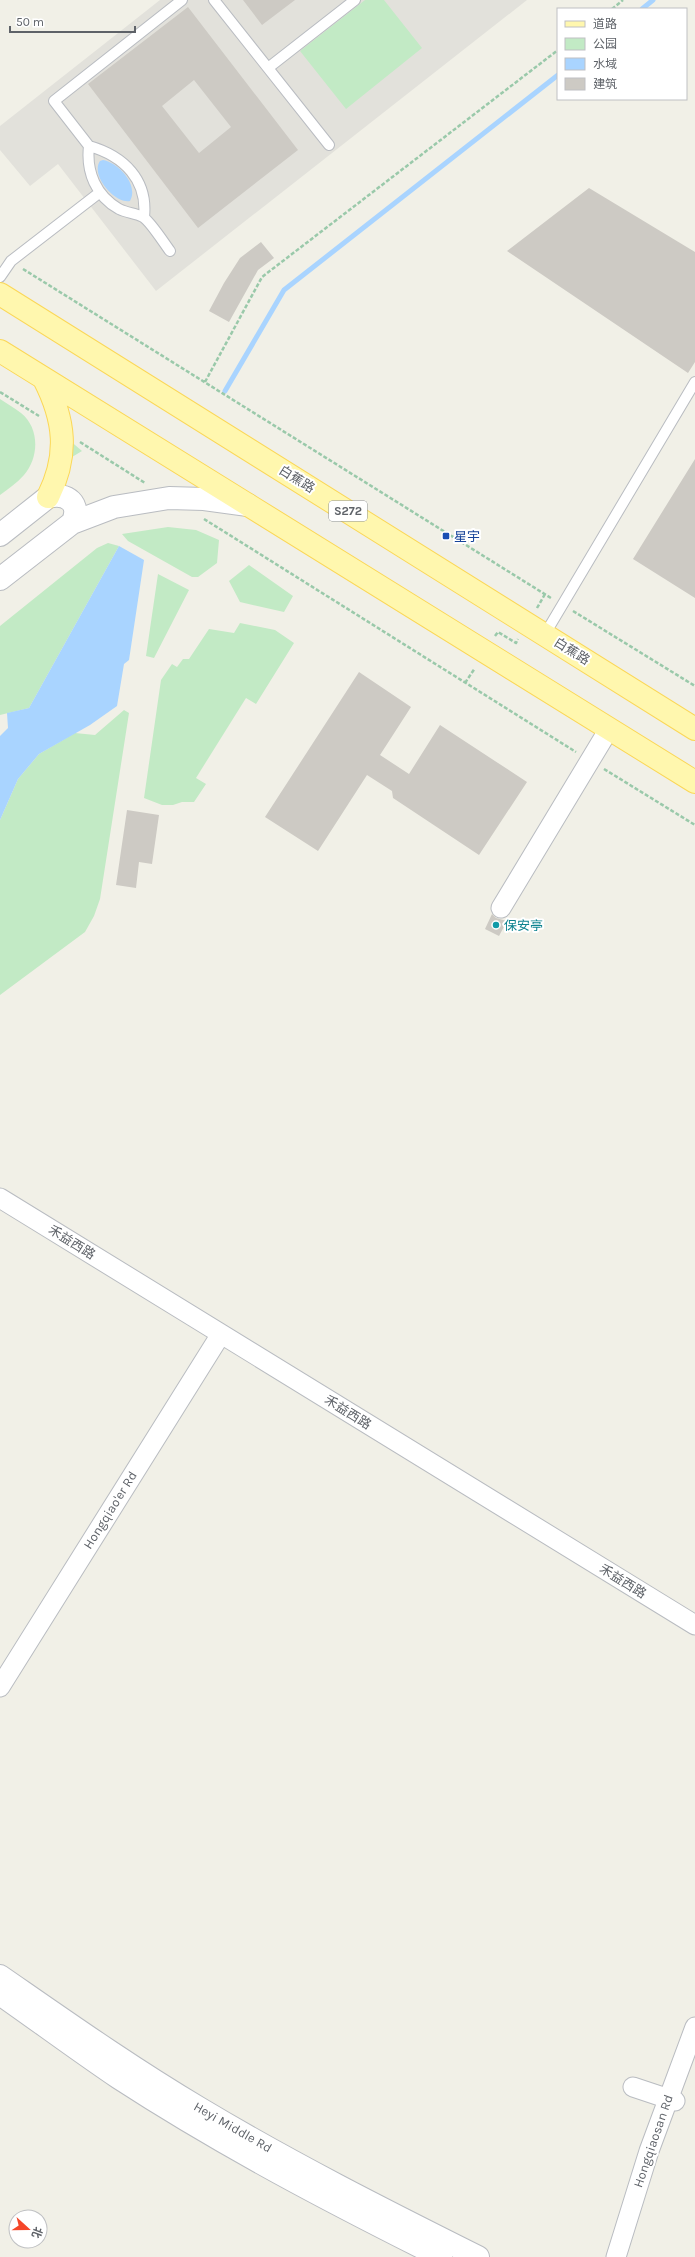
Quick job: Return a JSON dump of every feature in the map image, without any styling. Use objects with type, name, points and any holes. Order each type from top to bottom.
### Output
[{"type":"main road","name":"白蕉路","points":[[0,294],[695,729]]},
{"type":"main road","points":[[0,352],[695,782]]},
{"type":"main road","points":[[44,379],[51,393],[61,430],[62,447],[59,470],[48,497]]},
{"type":"street","points":[[0,535],[48,497],[60,495],[72,500],[76,512],[72,523]]},
{"type":"street","points":[[0,579],[72,523],[114,507],[169,498],[204,499],[248,505]]},
{"type":"street","points":[[501,908],[609,729]]},
{"type":"street","name":"禾益西路","points":[[0,1198],[695,1625]]},
{"type":"street","name":"Hongqiao'er Rd","points":[[0,1687],[221,1334]]},
{"type":"street","name":"Heyi Middle Rd","points":[[0,1976],[125,2062],[198,2108],[341,2188],[478,2257]]},
{"type":"street","name":"Heyi Middle Rd","points":[[0,1994],[118,2077],[192,2123],[334,2203],[441,2257]]},
{"type":"street","name":"Hongqiaosan Rd","points":[[624,2257],[671,2100],[695,2026]]},
{"type":"street","name":"Hongqiaosan Rd","points":[[616,2257],[649,2151],[695,2046]]},
{"type":"street","points":[[633,2087],[671,2100]]},
{"type":"lane","points":[[144,217],[144,194],[132,170],[123,161],[89,146],[54,101],[182,0]]},
{"type":"lane","points":[[214,0],[329,145]]},
{"type":"lane","points":[[268,68],[355,0]]},
{"type":"lane","points":[[89,146],[88,157],[90,169],[99,193],[120,209],[144,217],[170,251]]},
{"type":"lane","points":[[0,277],[11,261],[99,193]]},
{"type":"lane","points":[[536,629],[562,605],[695,382]]},
{"type":"path","points":[[613,8],[624,0]]},
{"type":"path","points":[[205,382],[262,277],[557,51]]},
{"type":"path","points":[[11,261],[562,605],[695,686]]},
{"type":"path","points":[[0,392],[169,498]]},
{"type":"path","points":[[203,519],[695,825]]},
{"type":"path","points":[[465,683],[498,632],[516,643],[536,629],[545,594]]},
{"type":"shaded area","points":[[160,0],[527,0],[156,291],[58,164],[30,186],[0,150],[0,126]]},
{"type":"green space","points":[[365,0],[384,0],[422,48],[346,109],[300,51]]},
{"type":"green space","points":[[0,399],[19,411],[27,419],[32,427],[34,435],[35,452],[33,460],[24,475],[0,495]]},
{"type":"green space","points":[[68,439],[82,451],[67,460]]},
{"type":"green space","points":[[168,527],[196,530],[219,540],[217,563],[198,577],[192,577],[128,541],[122,534]]},
{"type":"green space","points":[[108,543],[119,546],[29,708],[0,715],[0,626],[97,548]]},
{"type":"green space","points":[[249,565],[293,596],[284,612],[240,602],[229,581]]},
{"type":"green space","points":[[158,574],[189,590],[154,658],[146,656]]},
{"type":"green space","points":[[240,623],[275,630],[294,643],[256,704],[246,698],[196,778],[206,784],[194,802],[162,805],[144,798],[161,680],[172,664],[177,667],[183,659],[189,659],[209,629],[234,633]]},
{"type":"green space","points":[[124,710],[129,713],[100,899],[94,916],[85,932],[0,995],[0,820],[18,779],[39,754],[75,733],[95,735]]},
{"type":"water","points":[[103,160],[115,165],[130,182],[132,195],[130,201],[124,201],[118,198],[111,193],[101,181],[98,174],[98,167],[100,161]]},
{"type":"water","points":[[119,546],[144,560],[129,660],[124,664],[117,706],[90,725],[39,754],[18,779],[0,820],[0,736],[8,728],[7,713],[29,708]]},
{"type":"building","points":[[243,0],[295,0],[262,25]]},
{"type":"building","points":[[188,7],[298,150],[198,228],[88,84]],"holes":[[[194,80],[231,127],[199,153],[162,106]]]},
{"type":"building","points":[[589,188],[695,252],[695,362],[688,373],[507,251]]},
{"type":"building","points":[[261,242],[274,258],[258,270],[229,322],[209,311],[240,258]]},
{"type":"building","points":[[695,459],[695,598],[633,559]]},
{"type":"building","points":[[359,672],[411,707],[380,755],[409,774],[440,725],[527,782],[479,855],[393,798],[392,791],[367,775],[318,851],[265,817]]},
{"type":"building","points":[[127,810],[159,815],[152,864],[139,862],[136,888],[116,885]]},
{"type":"building","name":"保安亭","points":[[492,914],[496,918],[507,921],[499,936],[485,929]]},
{"type":"waterway","points":[[643,8],[653,0]]},
{"type":"waterway","points":[[225,391],[284,290],[557,76]]},
{"type":"place","name":"星宇","points":[[446,536]]},
{"type":"place","name":"保安亭","points":[[496,925]]}]
